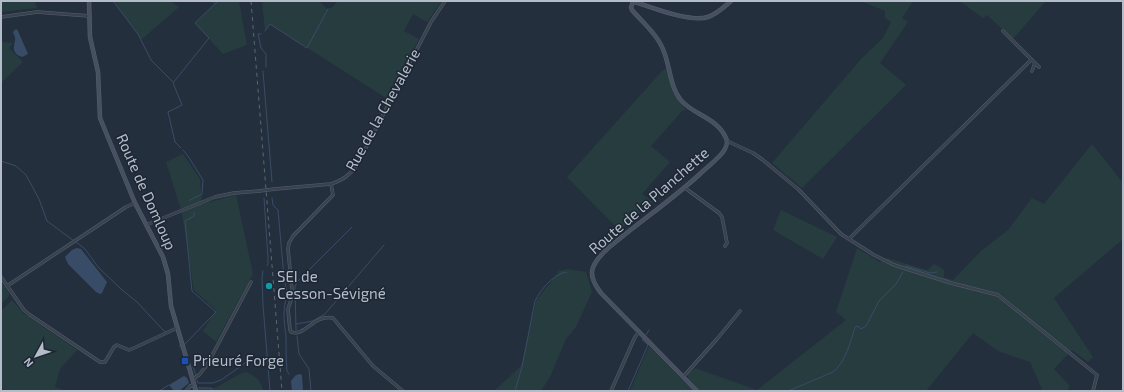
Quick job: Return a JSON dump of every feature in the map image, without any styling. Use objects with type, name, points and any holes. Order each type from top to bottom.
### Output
[{"type":"street","name":"Route de Domloup","points":[[89,1],[91,45],[99,80],[98,99],[100,118],[134,203],[163,257],[168,274],[170,302],[196,391]]},
{"type":"street","name":"Rue de la Chevalerie","points":[[145,226],[215,197],[259,190],[331,184],[346,177],[356,165],[431,22],[444,1]]},
{"type":"street","points":[[632,1],[692,19],[707,18],[731,1]]},
{"type":"street","name":"Route de la Planchette","points":[[632,1],[632,10],[653,32],[662,46],[669,65],[676,94],[690,108],[709,119],[724,134],[727,141],[726,146],[720,155],[685,188],[613,244],[593,264],[591,275],[595,285],[697,391]]},
{"type":"street","points":[[1,17],[37,12],[90,16]]},
{"type":"street","points":[[1003,31],[1039,67]]},
{"type":"street","points":[[850,239],[1031,60]]},
{"type":"street","points":[[1032,71],[1035,63]]},
{"type":"street","points":[[727,141],[753,153],[763,160],[798,189],[841,234],[874,256],[894,265],[951,283],[998,295],[1097,375],[1093,391]]},
{"type":"street","points":[[331,184],[333,195],[293,236],[289,243],[288,249],[292,290],[292,297],[288,309],[290,330],[291,332],[298,334],[311,324],[325,317],[333,318],[373,366],[403,391]]},
{"type":"street","points":[[685,188],[719,213],[722,217],[727,243],[725,246]]},
{"type":"street","points":[[7,286],[134,203]]},
{"type":"street","points":[[1,277],[24,310],[103,363],[117,345],[129,350],[177,328]]},
{"type":"street","points":[[193,379],[199,375],[207,365],[251,282]]},
{"type":"street","points":[[683,377],[740,311]]},
{"type":"street","points":[[611,391],[639,331]]},
{"type":"street","points":[[186,391],[190,386],[194,385]]},
{"type":"green space","points":[[1,1],[35,1],[37,8],[1,12]]},
{"type":"green space","points":[[114,1],[170,1],[179,7],[141,40]]},
{"type":"green space","points":[[212,1],[239,1],[247,45],[223,54],[195,23],[214,5]]},
{"type":"green space","points":[[262,1],[319,1],[327,9],[331,8],[338,1],[442,1],[427,22],[413,14],[404,31],[419,39],[386,98],[270,24],[265,31]]},
{"type":"green space","points":[[861,1],[913,1],[902,18],[908,22],[880,63],[906,85],[802,188],[772,163],[862,58],[883,38],[891,22],[885,18],[885,11]]},
{"type":"green space","points":[[931,1],[1046,1],[1013,39],[987,15],[983,18],[961,2]]},
{"type":"green space","points":[[1,43],[13,43],[9,48],[23,62],[1,83]]},
{"type":"green space","points":[[668,68],[673,92],[686,110],[682,111],[651,146],[670,162],[642,194],[653,202],[619,230],[567,177],[663,70]]},
{"type":"green space","points":[[1092,144],[1123,183],[1123,239],[1054,298],[1093,357],[1088,362],[1072,350],[1054,369],[1070,386],[1067,391],[1040,391],[1042,389],[1030,362],[998,351],[973,333],[926,391],[700,391],[688,378],[688,374],[695,368],[757,390],[846,320],[836,312],[857,248],[880,262],[887,258],[927,270],[934,264],[944,270],[944,277],[953,280],[981,251],[1008,230],[1032,198],[1044,204]]},
{"type":"green space","points":[[183,154],[200,179],[202,204],[236,195],[253,274],[216,342],[203,331],[216,310],[194,290],[182,213],[166,162]]},
{"type":"green space","points":[[781,210],[837,237],[823,259],[773,230]]},
{"type":"green space","points":[[568,269],[586,272],[592,292],[576,327],[566,339],[550,377],[541,391],[494,391],[521,366],[536,301],[559,271]]},
{"type":"green space","points":[[1,281],[9,293],[9,296],[1,304]]},
{"type":"green space","points":[[12,300],[23,313],[77,350],[60,369],[55,387],[65,391],[8,391],[1,389],[1,311]]},
{"type":"green space","points":[[649,346],[693,391],[630,391]]},
{"type":"green space","points":[[246,372],[258,379],[263,391],[196,391],[195,387],[215,388]]},
{"type":"water","points":[[16,29],[28,54],[22,57],[14,51],[15,39],[13,32]]},
{"type":"water","points":[[77,248],[81,249],[107,282],[102,293],[100,294],[96,292],[68,264],[65,257],[72,250]]},
{"type":"water","points":[[296,375],[302,375],[303,391],[292,391],[291,381]]},
{"type":"water","points":[[184,376],[187,378],[189,383],[179,391],[174,391],[169,385]]},
{"type":"waterway","points":[[113,1],[138,34],[151,60],[173,82]]},
{"type":"waterway","points":[[181,148],[175,142],[168,112],[182,105],[173,83],[209,38],[195,23],[218,1]]},
{"type":"waterway","points":[[265,31],[270,24],[307,48],[328,9]]},
{"type":"waterway","points":[[261,34],[258,34],[261,48],[266,54],[266,67]]},
{"type":"waterway","points":[[263,71],[272,182]]},
{"type":"waterway","points":[[183,150],[203,180],[202,194],[190,201]]},
{"type":"waterway","points":[[1,161],[16,166],[26,175],[39,199],[47,221],[74,241]]},
{"type":"waterway","points":[[264,198],[268,258],[267,266]]},
{"type":"waterway","points":[[272,198],[273,205],[278,210],[284,277]]},
{"type":"waterway","points":[[184,345],[216,312],[192,291],[185,221],[194,216],[194,212]]},
{"type":"waterway","points":[[296,330],[295,287],[297,282],[352,227]]},
{"type":"waterway","points":[[76,242],[85,249],[98,267],[137,302],[165,331]]},
{"type":"waterway","points":[[296,324],[313,321],[325,314],[384,245]]},
{"type":"waterway","points":[[906,266],[930,273],[937,272]]},
{"type":"waterway","points":[[263,271],[263,305],[270,391]]},
{"type":"waterway","points":[[515,391],[522,367],[535,301],[544,287],[551,280],[560,274],[565,272],[567,273]]},
{"type":"waterway","points":[[788,391],[833,372],[837,368],[847,351],[855,327],[858,326],[861,329],[866,326],[879,301],[896,284],[903,272]]},
{"type":"waterway","points":[[285,283],[286,296],[284,317],[287,371],[289,374]]},
{"type":"waterway","points":[[646,335],[649,330]]},
{"type":"waterway","points":[[297,336],[299,354],[309,369],[311,391]]},
{"type":"waterway","points":[[628,391],[648,345],[642,340],[643,339]]},
{"type":"waterway","points":[[197,380],[198,383],[213,383],[221,380],[251,359]]},
{"type":"waterway","points":[[193,367],[196,375]]},
{"type":"waterway","points":[[159,391],[169,385]]},
{"type":"waterway","points":[[190,389],[191,387],[193,388]]},
{"type":"waterway","points":[[199,388],[211,388],[213,391]]},
{"type":"railway","points":[[251,1],[282,391]]},
{"type":"place","name":"SEI de Cesson-Sévigné","points":[[269,286]]},
{"type":"place","name":"Prieuré Forge","points":[[185,361]]}]
